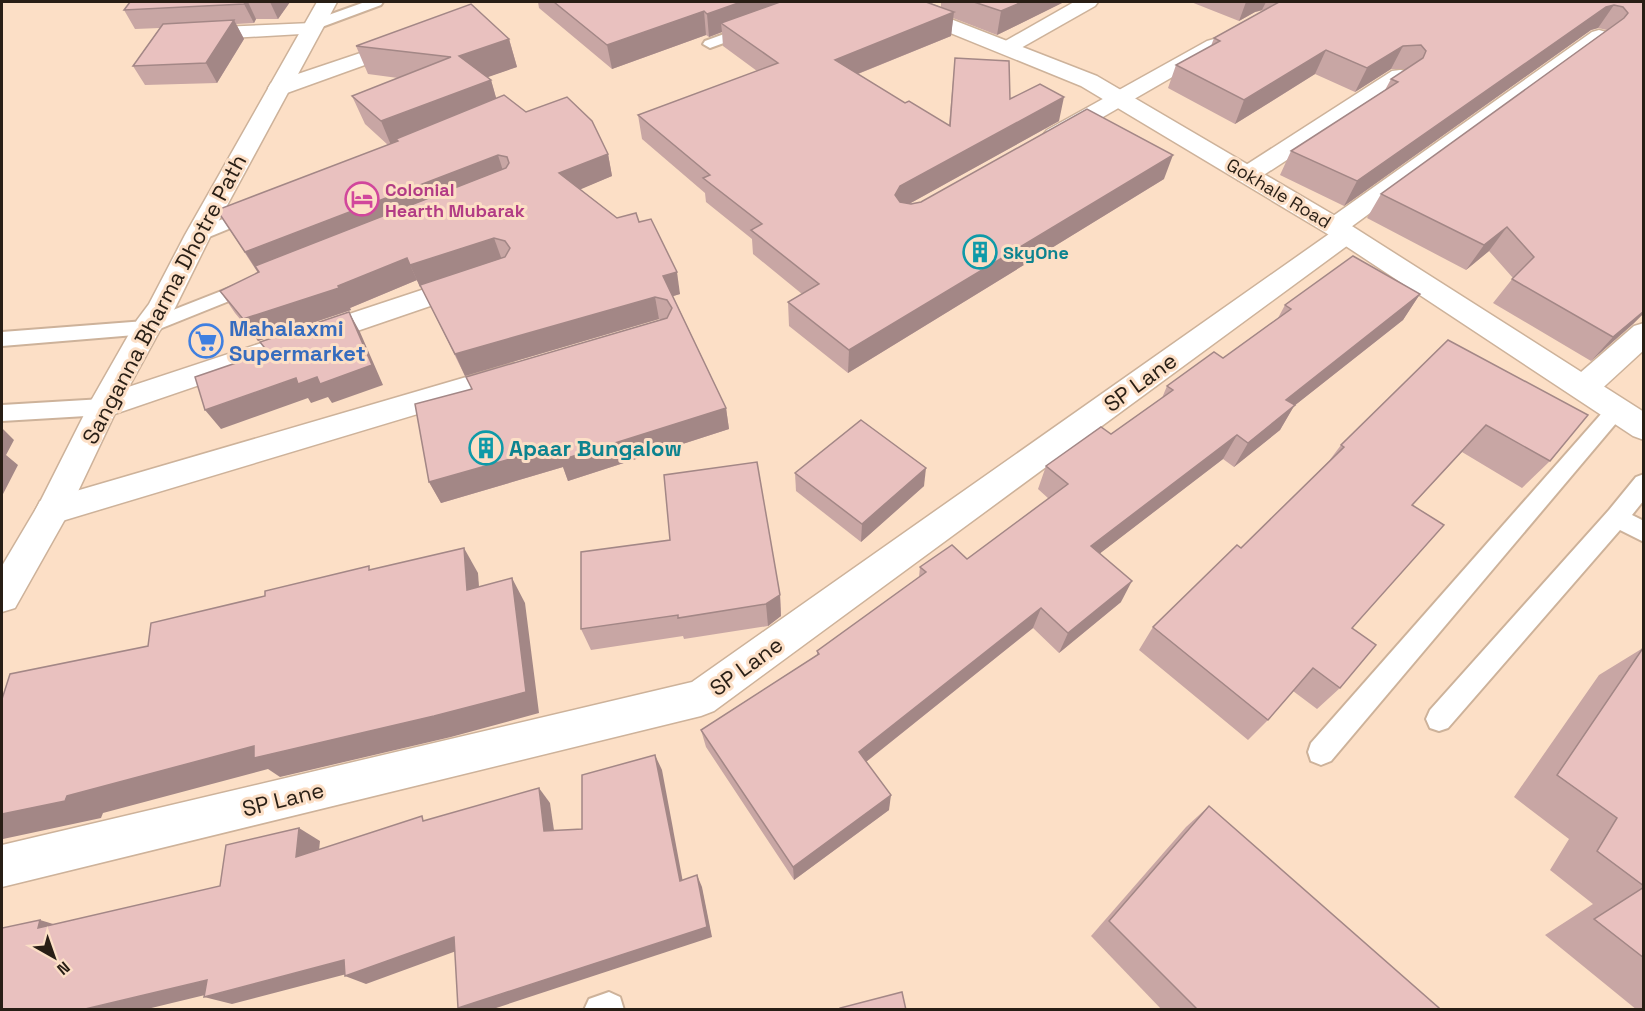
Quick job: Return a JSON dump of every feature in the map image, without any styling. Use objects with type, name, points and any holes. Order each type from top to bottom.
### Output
[{"type":"street","name":"Sanganna Bharma Dhotre Path","points":[[2,597],[52,511],[103,407],[327,2]]},
{"type":"street","name":"Gokhale Road","points":[[891,2],[929,10],[1007,48],[1089,81],[1341,230],[1644,428]]},
{"type":"street","points":[[1007,48],[1088,2]]},
{"type":"street","points":[[172,35],[313,27]]},
{"type":"street","points":[[1038,144],[1232,35]]},
{"type":"street","name":"SP Lane","points":[[2,866],[701,698],[1341,230],[1599,36]]},
{"type":"street","points":[[279,88],[339,69],[423,37]]},
{"type":"street","points":[[1248,175],[1400,76]]},
{"type":"street","points":[[103,407],[492,275]]},
{"type":"street","points":[[1584,387],[1644,333]]},
{"type":"street","points":[[52,511],[535,368]]},
{"type":"lane","points":[[313,27],[376,2]]},
{"type":"lane","points":[[710,44],[765,23]]},
{"type":"lane","points":[[198,235],[275,204]]},
{"type":"lane","points":[[2,339],[154,317],[259,276]]},
{"type":"lane","points":[[2,413],[103,407]]},
{"type":"lane","points":[[1321,752],[1616,410]]},
{"type":"lane","points":[[1439,719],[1617,517],[1644,483]]},
{"type":"lane","points":[[1617,517],[1644,533]]},
{"type":"building","points":[[130,2],[246,2],[244,4],[124,10]]},
{"type":"building","points":[[554,2],[741,2],[707,14],[704,11],[607,45]]},
{"type":"building","points":[[780,2],[926,2],[954,12],[835,60],[905,103],[909,101],[950,126],[955,58],[1009,61],[1010,99],[1040,84],[1064,97],[900,186],[895,195],[900,202],[911,204],[921,202],[1087,109],[1173,155],[849,350],[788,302],[819,284],[751,230],[762,224],[703,178],[710,175],[638,115],[778,63],[721,23]]},
{"type":"building","points":[[974,2],[1022,2],[1001,11]]},
{"type":"building","points":[[1279,2],[1644,2],[1644,311],[1613,337],[1512,279],[1534,257],[1507,227],[1484,245],[1381,194],[1624,18],[1628,13],[1623,7],[1614,5],[1606,7],[1357,181],[1291,151],[1398,82],[1391,79],[1423,58],[1426,51],[1421,45],[1403,46],[1367,68],[1326,50],[1244,100],[1176,65],[1220,41],[1214,38]]},
{"type":"building","points":[[471,4],[509,39],[459,56],[491,80],[381,121],[352,96],[451,57],[356,46]]},
{"type":"building","points":[[234,20],[206,63],[133,66],[163,24]]},
{"type":"building","points":[[504,95],[526,112],[567,97],[592,121],[608,154],[559,173],[617,218],[636,213],[639,222],[651,219],[677,272],[663,276],[726,408],[561,460],[556,446],[429,482],[415,404],[472,389],[466,377],[667,318],[672,308],[667,300],[655,297],[455,354],[420,285],[505,257],[510,248],[505,241],[494,238],[410,265],[407,258],[338,286],[339,288],[243,319],[220,291],[259,272],[255,266],[506,168],[509,163],[507,157],[498,155],[245,252],[217,210],[398,141],[396,139]]},
{"type":"building","points":[[1353,256],[1420,294],[1286,400],[1295,405],[1248,443],[1237,435],[1091,546],[1132,581],[1068,633],[1041,608],[859,752],[891,795],[793,867],[701,730],[819,654],[817,651],[926,572],[920,567],[952,545],[967,559],[1068,484],[1046,466],[1101,427],[1111,434],[1173,390],[1167,386],[1214,352],[1223,358],[1291,309],[1285,305]]},
{"type":"building","points":[[349,312],[372,365],[320,384],[317,377],[298,384],[296,378],[205,410],[195,377],[268,352],[260,342]]},
{"type":"building","points":[[1448,340],[1588,415],[1550,461],[1486,425],[1412,505],[1444,525],[1352,628],[1376,645],[1340,688],[1313,668],[1268,720],[1153,627],[1237,545],[1241,548]]},
{"type":"building","points":[[861,420],[926,468],[862,524],[795,473]]},
{"type":"building","points":[[757,462],[780,595],[766,604],[678,618],[678,615],[581,629],[581,552],[670,540],[664,475]]},
{"type":"building","points":[[464,548],[467,590],[512,578],[526,692],[254,758],[254,746],[67,796],[65,801],[2,814],[2,699],[10,674],[148,646],[151,623],[265,596],[265,591],[369,566],[369,570]]},
{"type":"building","points":[[1643,648],[1644,886],[1597,851],[1617,818],[1557,775]]},
{"type":"building","points":[[655,755],[680,881],[697,875],[707,927],[458,1008],[454,937],[345,976],[344,960],[204,997],[207,980],[81,1010],[2,1010],[2,928],[40,920],[38,928],[220,886],[226,845],[299,828],[296,857],[422,816],[423,821],[539,788],[544,831],[582,829],[582,775]]},
{"type":"building","points":[[1209,806],[1439,1008],[1438,1010],[1198,1010],[1109,921]]},
{"type":"building","points":[[1644,887],[1644,958],[1594,919]]},
{"type":"building","points":[[902,992],[906,1010],[840,1010],[840,1008]]},
{"type":"place","name":"Colonial Hearth Mubarak","points":[[362,199]]},
{"type":"place","name":"SkyOne","points":[[980,252]]},
{"type":"place","name":"Mahalaxmi Supermarket","points":[[206,341]]},
{"type":"place","name":"Apaar Bungalow","points":[[486,448]]}]
